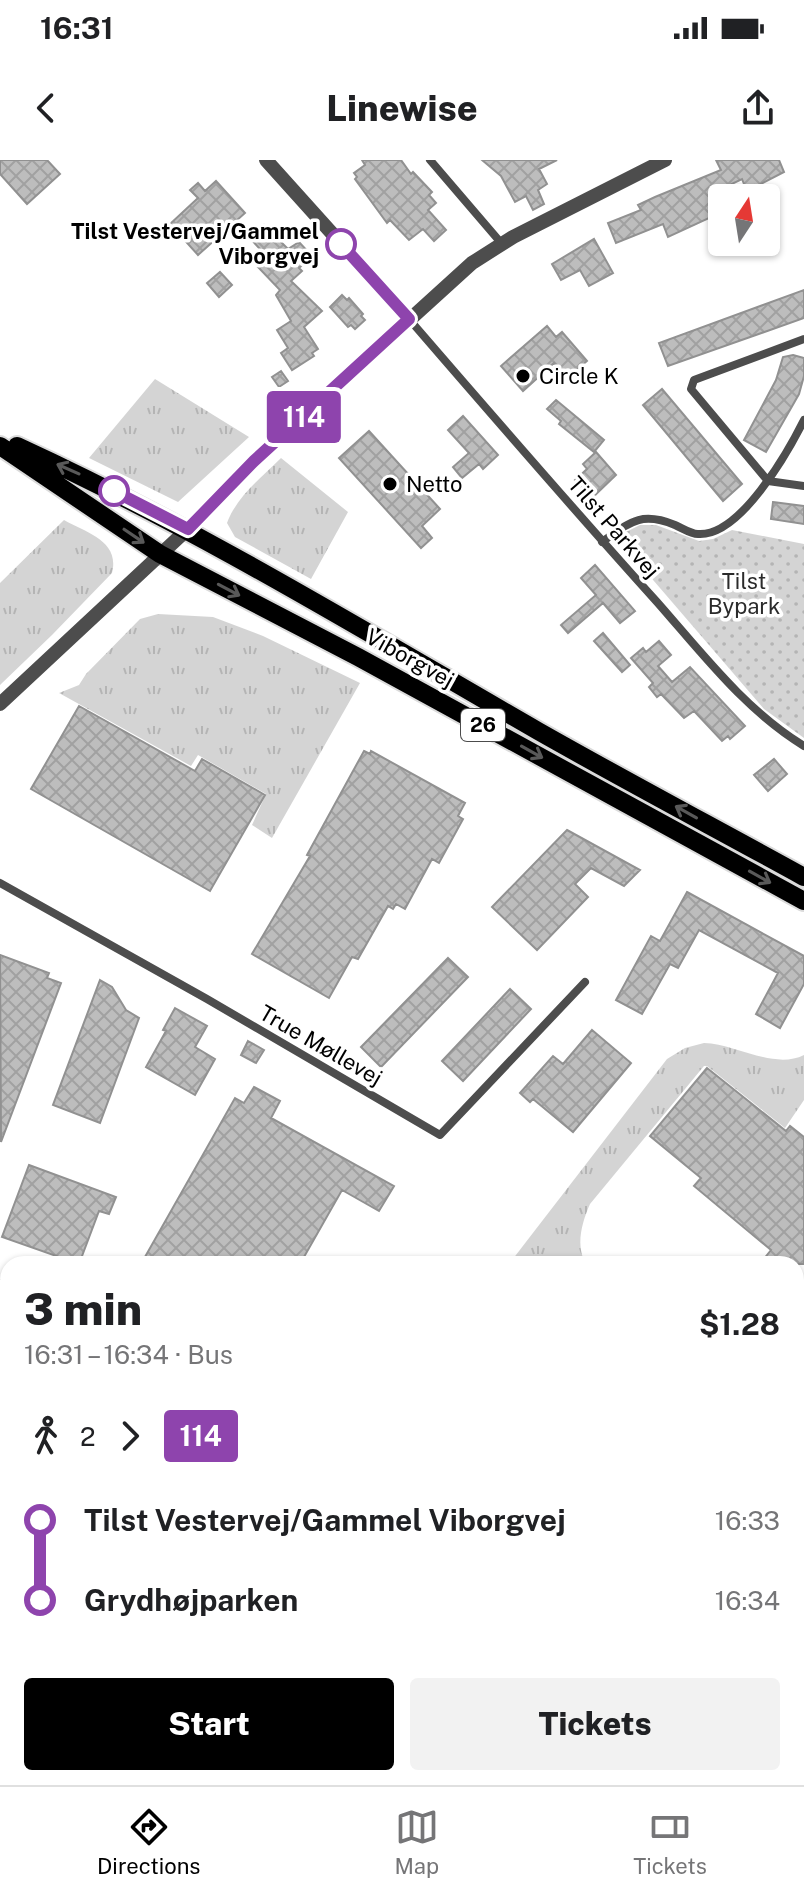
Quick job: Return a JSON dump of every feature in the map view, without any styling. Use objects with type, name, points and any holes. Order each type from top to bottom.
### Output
[{"type":"main road","name":"Viborgvej","points":[[0,439],[110,488],[188,529],[540,732],[804,877]]},
{"type":"main road","name":"Viborgvej","points":[[0,446],[160,554],[358,657],[804,901]]},
{"type":"street","points":[[266,160],[409,319]]},
{"type":"street","points":[[443,160],[433,164],[502,244]]},
{"type":"street","points":[[0,704],[188,529],[254,461],[472,263],[502,244],[665,160]]},
{"type":"street","name":"Tilst Parkvej","points":[[409,319],[602,542],[758,713],[804,746]]},
{"type":"street","points":[[804,339],[694,380],[691,389],[768,481],[804,486]]},
{"type":"street","points":[[602,542],[632,521],[644,518],[662,520],[697,535],[718,531],[734,519],[768,481],[804,420]]},
{"type":"street","name":"True Møllevej","points":[[0,883],[440,1135],[585,982]]},
{"type":"green space","points":[[155,379],[249,437],[178,502],[89,458]]},
{"type":"green space","points":[[281,458],[348,512],[311,579],[235,537],[227,523],[243,496]]},
{"type":"green space","points":[[64,520],[100,539],[111,553],[112,573],[0,685],[0,583]]},
{"type":"green space","name":"Tilst Bypark","points":[[640,525],[656,525],[699,541],[713,539],[732,530],[804,544],[804,738],[764,709],[623,545],[624,533]]},
{"type":"green space","points":[[158,614],[213,617],[263,636],[360,683],[272,838],[252,825],[266,794],[198,755],[191,766],[59,693],[79,685],[140,619]]},
{"type":"green space","points":[[704,1043],[716,1044],[780,1060],[804,1055],[804,1100],[785,1128],[704,1066],[590,1204],[582,1226],[583,1256],[515,1256],[667,1059],[685,1048]]},
{"type":"building","points":[[0,160],[47,160],[60,174],[27,204],[0,174]]},
{"type":"building","points":[[362,160],[401,160],[411,174],[413,172],[432,192],[429,195],[436,203],[428,210],[446,230],[434,241],[423,229],[409,240],[390,220],[387,223],[355,179],[354,173],[365,165]]},
{"type":"building","points":[[482,160],[557,160],[539,169],[547,184],[538,190],[544,204],[533,210],[526,196],[515,202],[501,176]]},
{"type":"building","points":[[716,160],[779,160],[784,172],[761,184],[744,184],[742,179],[732,184],[708,184],[708,218],[668,237],[663,224],[616,243],[608,223],[641,210],[638,205],[655,197],[721,170]]},
{"type":"building","points":[[216,181],[245,213],[198,255],[170,224],[198,198],[190,190],[198,183],[205,191]]},
{"type":"building","points":[[264,225],[288,249],[299,242],[312,256],[291,281],[322,311],[304,327],[318,349],[312,353],[314,356],[292,370],[281,353],[288,348],[277,330],[291,321],[276,295],[280,290],[258,267],[268,258],[250,238]]},
{"type":"building","points":[[594,239],[613,273],[589,286],[580,270],[561,280],[552,264]]},
{"type":"building","points":[[220,272],[232,285],[219,297],[207,283]]},
{"type":"building","points":[[804,290],[804,318],[668,366],[659,343]]},
{"type":"building","points":[[342,295],[347,300],[349,298],[363,314],[361,316],[365,320],[355,329],[351,325],[348,327],[330,307]]},
{"type":"building","points":[[547,326],[556,337],[562,332],[587,361],[567,378],[554,363],[523,391],[501,366]]},
{"type":"building","points":[[793,355],[804,358],[804,376],[799,394],[766,452],[744,440],[776,380],[783,357]]},
{"type":"building","points":[[281,371],[288,381],[279,387],[272,377]]},
{"type":"building","points":[[662,389],[742,484],[723,501],[643,405]]},
{"type":"building","points":[[556,400],[604,440],[594,452],[559,424],[561,421],[547,409]]},
{"type":"building","points":[[463,416],[498,455],[483,469],[479,464],[462,478],[453,467],[469,453],[448,430]]},
{"type":"building","name":"Netto","points":[[369,431],[440,509],[422,526],[432,538],[421,548],[339,458]]},
{"type":"building","points":[[596,452],[616,475],[592,498],[575,480],[587,469],[583,464]]},
{"type":"building","points":[[773,502],[804,506],[804,524],[771,519]]},
{"type":"building","points":[[595,565],[635,611],[620,623],[603,603],[568,633],[561,625],[596,595],[581,578]]},
{"type":"building","points":[[603,633],[630,665],[622,672],[594,641]]},
{"type":"building","points":[[659,641],[671,655],[658,666],[672,682],[690,667],[745,726],[730,739],[728,736],[722,741],[694,711],[684,718],[661,694],[657,697],[649,687],[653,683],[631,658],[643,648],[646,652]]},
{"type":"building","points":[[79,706],[195,771],[202,759],[265,795],[210,891],[31,789]]},
{"type":"building","points":[[364,751],[370,754],[371,751],[465,803],[458,816],[463,819],[439,863],[432,859],[405,909],[396,904],[393,909],[388,906],[358,959],[352,957],[329,998],[252,954],[310,856],[307,855]]},
{"type":"building","points":[[774,759],[787,774],[768,791],[754,775]]},
{"type":"building","points":[[567,830],[640,870],[624,886],[591,868],[575,884],[588,897],[537,950],[492,907]]},
{"type":"building","points":[[687,892],[804,956],[804,984],[780,1028],[756,1014],[778,973],[699,930],[678,968],[670,964],[642,1014],[616,1000],[651,936],[660,941]]},
{"type":"building","points":[[0,955],[49,973],[47,978],[61,983],[1,1142]]},
{"type":"building","points":[[448,958],[468,977],[381,1067],[361,1047]]},
{"type":"building","points":[[100,980],[112,987],[126,1010],[139,1018],[100,1123],[53,1105]]},
{"type":"building","points":[[510,989],[531,1009],[463,1081],[442,1061]]},
{"type":"building","points":[[175,1008],[207,1026],[195,1047],[215,1059],[195,1095],[146,1067]]},
{"type":"building","points":[[592,1030],[631,1063],[573,1132],[533,1099],[530,1102],[520,1093],[553,1056],[563,1064]]},
{"type":"building","points":[[248,1041],[264,1050],[256,1063],[241,1055]]},
{"type":"building","points":[[707,1068],[786,1131],[790,1126],[804,1137],[804,1256],[766,1256],[771,1250],[694,1186],[701,1178],[650,1136]]},
{"type":"building","points":[[254,1087],[280,1101],[271,1118],[394,1186],[379,1211],[342,1190],[305,1256],[146,1256],[235,1098],[244,1103]]},
{"type":"building","points":[[29,1165],[116,1197],[109,1214],[99,1211],[82,1256],[56,1256],[2,1237]]},
{"type":"bus line","name":"114","points":[[114,491],[188,529],[254,461],[409,319],[341,244]]},
{"type":"place","name":"Tilst Vestervej/Gammel Viborgvej","points":[[341,244]]},
{"type":"place","name":"Circle K","points":[[523,376]]},
{"type":"place","name":"Netto","points":[[390,484]]}]
